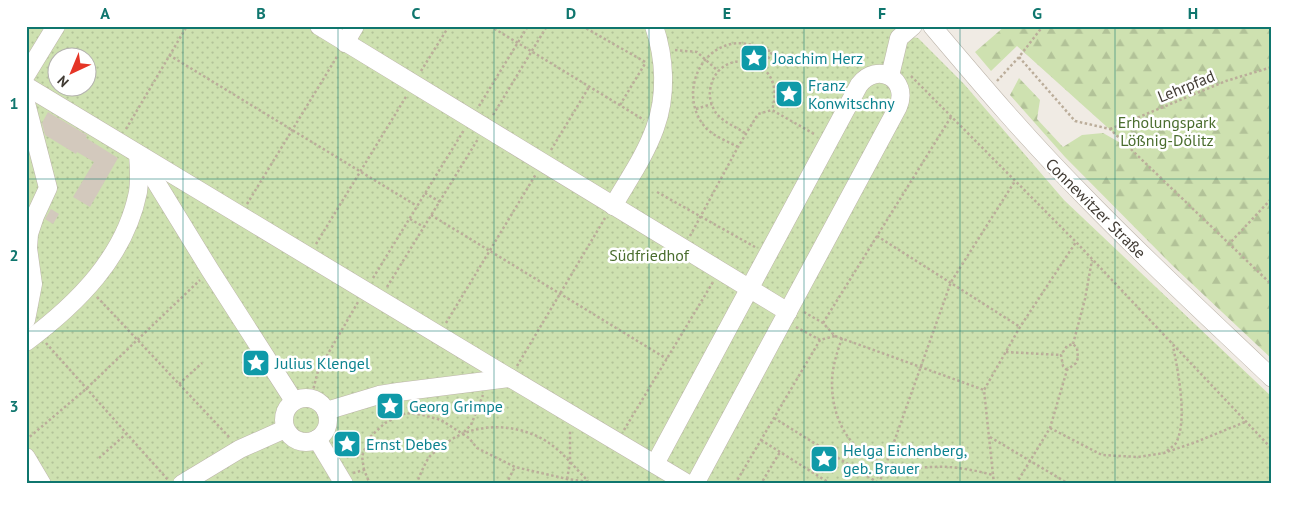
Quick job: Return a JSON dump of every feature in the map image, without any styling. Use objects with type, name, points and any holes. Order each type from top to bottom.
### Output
[{"type":"street","points":[[26,75],[56,26]]},
{"type":"street","points":[[318,26],[788,312]]},
{"type":"street","points":[[345,42],[355,26]]},
{"type":"street","points":[[613,206],[642,156],[656,127],[662,97],[663,73],[661,51],[654,26]]},
{"type":"street","points":[[695,484],[901,101],[900,90],[892,68],[899,38],[913,26]]},
{"type":"street","name":"Connewitzer Straße","points":[[932,26],[987,91],[1085,198],[1178,290],[1272,378]]},
{"type":"street","points":[[654,464],[862,80],[872,74],[884,74],[892,68]]},
{"type":"street","points":[[26,86],[688,484]]},
{"type":"street","points":[[26,103],[48,188],[29,234],[28,248],[32,284],[30,332]]},
{"type":"street","points":[[138,153],[210,270],[302,400]]},
{"type":"street","points":[[30,332],[72,305],[88,288],[117,246],[129,220],[138,192],[138,153]]},
{"type":"street","points":[[326,411],[379,395],[510,378]]},
{"type":"street","points":[[302,400],[321,404],[326,411],[327,425],[325,431],[312,441],[300,442],[290,436],[285,429],[284,414],[289,405],[302,400]]},
{"type":"street","points":[[182,484],[240,449],[285,429]]},
{"type":"street","points":[[317,439],[344,484]]},
{"type":"street","points":[[26,457],[42,484]]},
{"type":"path","points":[[119,141],[187,26]]},
{"type":"path","points":[[309,256],[449,26]]},
{"type":"path","points":[[490,26],[656,127]]},
{"type":"path","points":[[302,400],[318,371],[372,295],[424,228],[440,202],[528,26]]},
{"type":"path","points":[[372,295],[409,219],[425,193],[532,52],[547,26]]},
{"type":"path","points":[[582,26],[663,73]]},
{"type":"path","points":[[987,91],[1019,57],[1044,26]]},
{"type":"path","points":[[240,215],[345,42]]},
{"type":"path","points":[[738,147],[714,135],[699,118],[693,97],[694,82],[698,70],[713,52],[734,43],[753,45],[772,52],[763,68]]},
{"type":"path","points":[[751,62],[753,45]]},
{"type":"path","points":[[661,51],[683,50],[697,52],[718,70]]},
{"type":"path","points":[[169,56],[417,206]]},
{"type":"path","points":[[1019,57],[1075,120],[1110,129],[1228,245],[1272,285]]},
{"type":"path","points":[[746,133],[722,119],[712,104],[710,95],[711,84],[718,70],[727,64],[739,61],[751,62],[763,68],[773,82],[775,91],[772,110]]},
{"type":"path","points":[[620,105],[646,62]]},
{"type":"path","name":"Lehrpfad","points":[[1110,129],[1226,81],[1272,67]]},
{"type":"path","points":[[892,68],[950,117],[1076,242],[1272,449]]},
{"type":"path","points":[[439,335],[589,87]]},
{"type":"path","points":[[696,109],[712,104]]},
{"type":"path","points":[[683,248],[758,114],[772,110],[828,142]]},
{"type":"path","points":[[823,323],[950,117]]},
{"type":"path","points":[[774,418],[879,484],[951,282],[1015,181]]},
{"type":"path","points":[[657,192],[768,254]]},
{"type":"path","points":[[425,193],[440,202]]},
{"type":"path","points":[[1228,245],[1272,198]]},
{"type":"path","points":[[510,378],[613,206]]},
{"type":"path","points":[[432,215],[667,359]]},
{"type":"path","points":[[409,219],[424,228]]},
{"type":"path","points":[[877,236],[1020,327]]},
{"type":"path","points":[[994,484],[984,390],[1020,327],[1076,242]]},
{"type":"path","points":[[1073,344],[1085,299],[1092,260]]},
{"type":"path","points":[[26,440],[86,389],[210,270]]},
{"type":"path","points":[[617,442],[720,270]]},
{"type":"path","points":[[88,288],[240,449]]},
{"type":"path","points":[[788,312],[823,323],[836,336],[984,390]]},
{"type":"path","points":[[788,312],[820,340]]},
{"type":"path","points":[[30,332],[86,389],[172,484]]},
{"type":"path","points":[[735,484],[820,340],[836,336]]},
{"type":"path","points":[[842,338],[834,361],[832,383],[839,420],[846,436],[858,449],[871,458],[900,467],[949,467],[993,475]]},
{"type":"path","points":[[1060,355],[1068,346],[1073,344]]},
{"type":"path","points":[[1016,484],[1050,428],[1066,370],[1076,364],[1078,358],[1077,348],[1073,344]]},
{"type":"path","points":[[1164,453],[1175,444],[1181,426],[1180,381],[1173,345]]},
{"type":"path","points":[[1006,352],[1060,355]]},
{"type":"path","points":[[1060,355],[1066,370]]},
{"type":"path","points":[[179,384],[202,363]]},
{"type":"path","points":[[463,433],[471,425],[489,381]]},
{"type":"path","points":[[364,470],[362,456],[370,437],[385,423],[406,413],[424,415],[441,420],[470,438],[477,448],[515,467],[567,479],[605,484]]},
{"type":"path","points":[[567,479],[570,463],[570,429],[576,417]]},
{"type":"path","points":[[1050,428],[1102,455],[1138,457],[1164,453],[1246,422]]},
{"type":"path","points":[[416,484],[428,458],[447,441],[463,433],[492,427],[514,429],[532,434],[548,442],[590,483]]},
{"type":"path","points":[[99,458],[126,434]]},
{"type":"path","points":[[990,437],[1069,484]]},
{"type":"path","points":[[761,440],[831,484]]},
{"type":"path","points":[[765,484],[762,482],[780,452]]},
{"type":"path","points":[[506,484],[515,467]]},
{"type":"green space","name":"Südfriedhof","points":[[26,26],[902,26],[911,37],[918,38],[964,84],[1064,200],[1272,397],[1272,484],[26,484]]},
{"type":"green space","name":"Erholungspark Lößnig-Dölitz","points":[[1005,26],[1272,26],[1272,359],[1172,265],[1065,157],[1010,95],[1019,78],[1040,100],[1037,119],[1063,147],[1082,135],[1103,133],[1127,145],[1017,46],[991,71],[975,52]]},
{"type":"building","points":[[48,112],[87,135],[86,138],[118,158],[90,207],[73,197],[94,162],[77,152],[76,154],[45,135],[42,123]]},
{"type":"building","points":[[51,209],[59,214],[53,224],[45,219]]},
{"type":"place","name":"Joachim Herz","points":[[754,58]]},
{"type":"place","name":"Franz Konwitschny","points":[[789,94]]},
{"type":"place","name":"Julius Klengel","points":[[256,363]]},
{"type":"place","name":"Georg Grimpe","points":[[390,406]]},
{"type":"place","name":"Ernst Debes","points":[[347,444]]},
{"type":"place","name":"Helga Eichenberg, geb. Brauer","points":[[824,459]]}]
